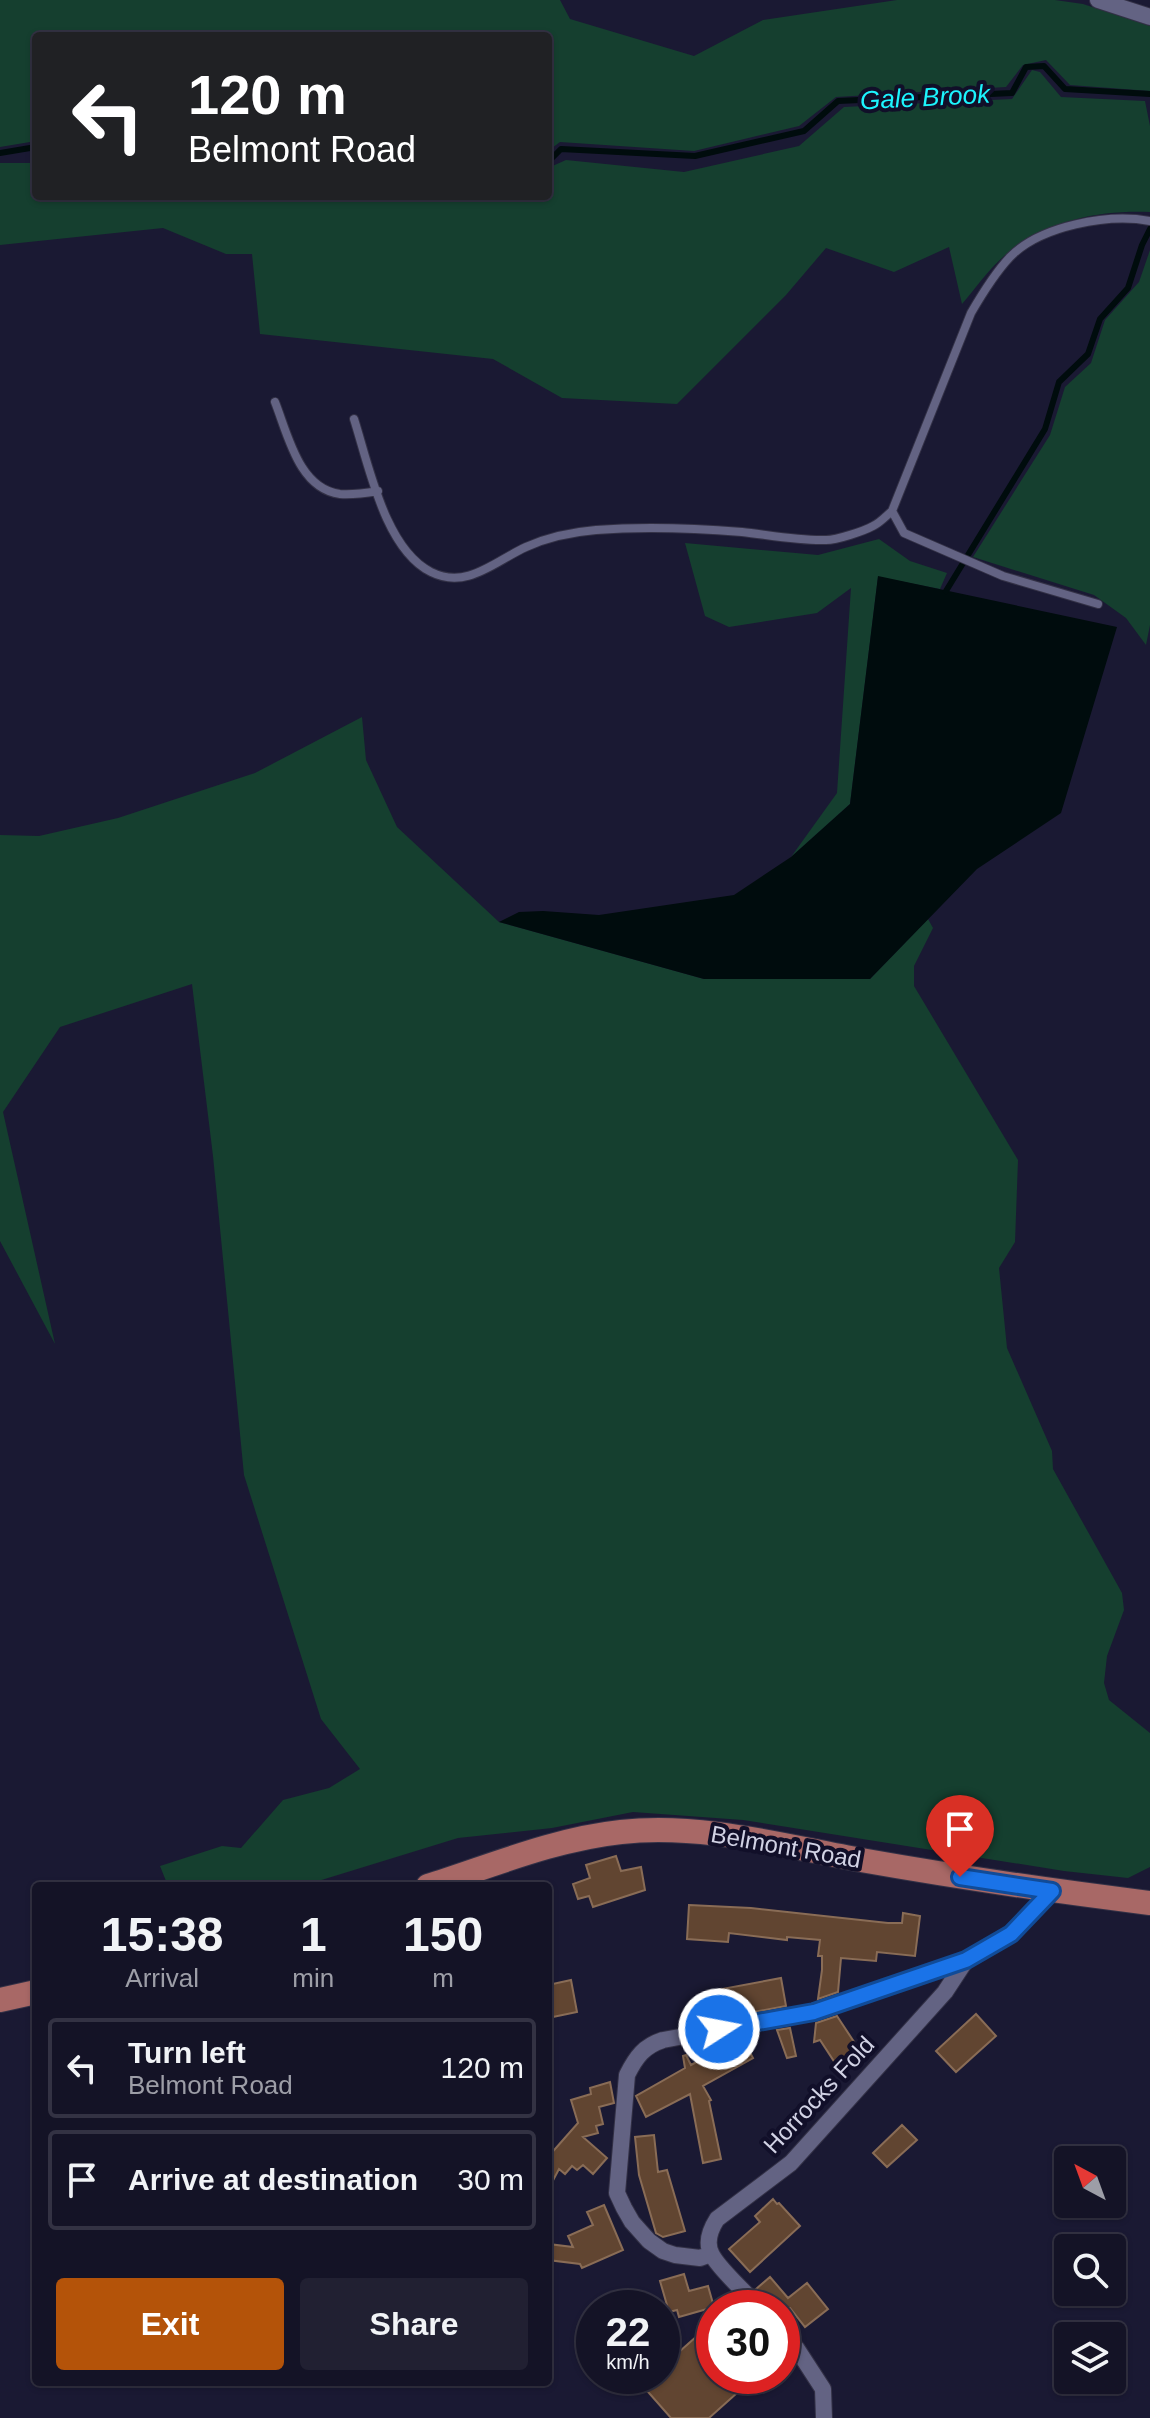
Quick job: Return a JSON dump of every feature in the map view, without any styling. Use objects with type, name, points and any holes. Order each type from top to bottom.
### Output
[{"type":"main road","name":"Belmont Road","points":[[440,1882],[567,1841],[621,1832],[680,1830],[988,1882],[1150,1903]]},
{"type":"main road","points":[[0,2000],[32,1993]]},
{"type":"street","points":[[1098,0],[1150,17]]},
{"type":"street","name":"Horrocks Fold","points":[[966,1960],[945,1992],[791,2163],[717,2219],[708,2240],[711,2254],[700,2258],[663,2251],[632,2222],[617,2193],[627,2075],[642,2050],[663,2040],[814,2012],[966,1960],[1011,1934],[1052,1891]]},
{"type":"street","points":[[711,2254],[744,2290]]},
{"type":"street","points":[[800,2354],[823,2389],[824,2418]]},
{"type":"lane","points":[[354,419],[386,519],[400,544],[432,573],[450,578],[471,577],[551,537],[595,530],[646,528],[829,540],[873,526],[892,511],[971,313],[986,287],[1011,256],[1036,238],[1081,223],[1114,219],[1145,220]]},
{"type":"lane","points":[[275,402],[298,461],[317,484],[341,494],[378,491]]},
{"type":"lane","points":[[892,511],[904,533],[1003,576],[1098,604]]},
{"type":"green space","points":[[0,0],[560,0],[570,19],[694,56],[763,20],[897,0],[1055,0],[1083,4],[1150,26],[1150,91],[1070,85],[1046,60],[1023,65],[1006,87],[836,97],[799,126],[694,151],[560,142],[552,148],[552,32],[32,32],[32,142],[0,147]]},
{"type":"green space","points":[[1032,70],[1040,72],[1061,97],[1145,101],[1150,126],[1150,212],[1091,216],[1036,234],[997,262],[962,304],[949,247],[894,272],[826,248],[786,295],[677,404],[562,398],[493,359],[260,334],[252,254],[226,254],[163,228],[0,245],[0,163],[32,163],[32,200],[552,200],[552,166],[566,160],[684,172],[799,146],[844,107],[1012,99]]},
{"type":"green space","points":[[1150,250],[1150,625],[1146,645],[1126,618],[1094,595],[973,557],[1050,435],[1065,387],[1091,363],[1105,320],[1139,282]]},
{"type":"green space","points":[[879,539],[910,561],[947,573],[940,589],[878,577],[850,804],[791,857],[837,793],[851,588],[817,613],[729,627],[705,616],[685,543],[818,555]]},
{"type":"green space","points":[[362,717],[366,760],[397,827],[499,922],[704,979],[870,979],[928,919],[933,928],[914,966],[914,986],[1018,1160],[1015,1242],[999,1268],[1007,1348],[1052,1451],[1053,1469],[1122,1593],[1124,1610],[1107,1656],[1104,1683],[1109,1700],[1150,1733],[1150,1867],[1128,1878],[1064,1871],[743,1820],[633,1812],[552,1828],[458,1838],[315,1882],[166,1882],[160,1866],[222,1846],[241,1848],[283,1800],[329,1788],[360,1769],[321,1719],[244,1475],[213,1156],[192,984],[60,1027],[3,1112],[55,1344],[0,1241],[0,835],[39,836],[118,818],[255,773]]},
{"type":"shaded area","points":[[878,576],[1117,627],[1061,813],[977,869],[870,979],[704,979],[499,922],[519,912],[599,915],[734,895],[791,857],[850,804]]},
{"type":"building","points":[[616,1856],[621,1871],[641,1867],[645,1890],[593,1907],[589,1896],[578,1899],[573,1884],[590,1878],[586,1865]]},
{"type":"building","points":[[689,1905],[751,1908],[888,1923],[902,1923],[903,1913],[920,1916],[915,1956],[877,1952],[876,1961],[841,1958],[838,1992],[818,1999],[822,1970],[822,1956],[818,1956],[820,1940],[787,1937],[787,1940],[729,1933],[728,1942],[687,1939]]},
{"type":"building","points":[[781,1978],[786,2006],[711,2017],[706,1992]]},
{"type":"building","points":[[571,1980],[577,2012],[552,2017],[552,1984]]},
{"type":"building","points":[[976,2014],[996,2036],[956,2072],[936,2051]]},
{"type":"building","points":[[837,2016],[864,2057],[841,2072],[820,2040],[814,2042],[816,2023]]},
{"type":"building","points":[[790,2028],[796,2056],[787,2058],[777,2030]]},
{"type":"building","points":[[742,2037],[753,2058],[703,2086],[711,2100],[721,2159],[703,2163],[690,2094],[646,2117],[636,2096],[685,2068],[683,2056],[686,2055],[691,2065]]},
{"type":"building","points":[[610,2082],[614,2103],[599,2107],[603,2124],[596,2126],[598,2133],[583,2137],[607,2158],[593,2174],[583,2165],[577,2170],[572,2166],[565,2174],[559,2169],[552,2182],[552,2152],[578,2123],[571,2100],[591,2094],[590,2088]]},
{"type":"building","points":[[902,2125],[917,2140],[887,2167],[873,2153]]},
{"type":"building","points":[[654,2135],[658,2172],[667,2170],[685,2231],[663,2237],[656,2233],[639,2175],[635,2137]]},
{"type":"building","points":[[773,2199],[800,2226],[750,2272],[729,2249],[760,2222],[755,2216]]},
{"type":"building","points":[[604,2205],[623,2250],[582,2268],[580,2264],[552,2260],[552,2244],[573,2247],[568,2236],[593,2225],[587,2212]]},
{"type":"building","points":[[684,2274],[689,2291],[708,2286],[709,2290],[696,2290],[696,2312],[680,2317],[680,2290],[663,2290],[660,2281]]},
{"type":"building","points":[[770,2277],[781,2290],[757,2290]]},
{"type":"building","points":[[807,2283],[828,2309],[805,2327],[800,2321],[798,2290]]},
{"type":"building","points":[[696,2337],[696,2394],[736,2394],[709,2418],[671,2418],[650,2394],[680,2394],[680,2351]]},
{"type":"waterway","name":"Gale Brook","points":[[552,158],[561,149],[695,156],[804,131],[838,101],[1012,93],[1026,67],[1044,66],[1065,89],[1150,94]]},
{"type":"waterway","name":"Gale Brook","points":[[0,153],[32,148]]},
{"type":"waterway","points":[[946,591],[1045,429],[1059,382],[1088,354],[1100,319],[1128,288],[1150,229]]},
{"type":"route","points":[[719,2029],[814,2012],[966,1960],[1011,1934],[1052,1891],[960,1877]]}]
